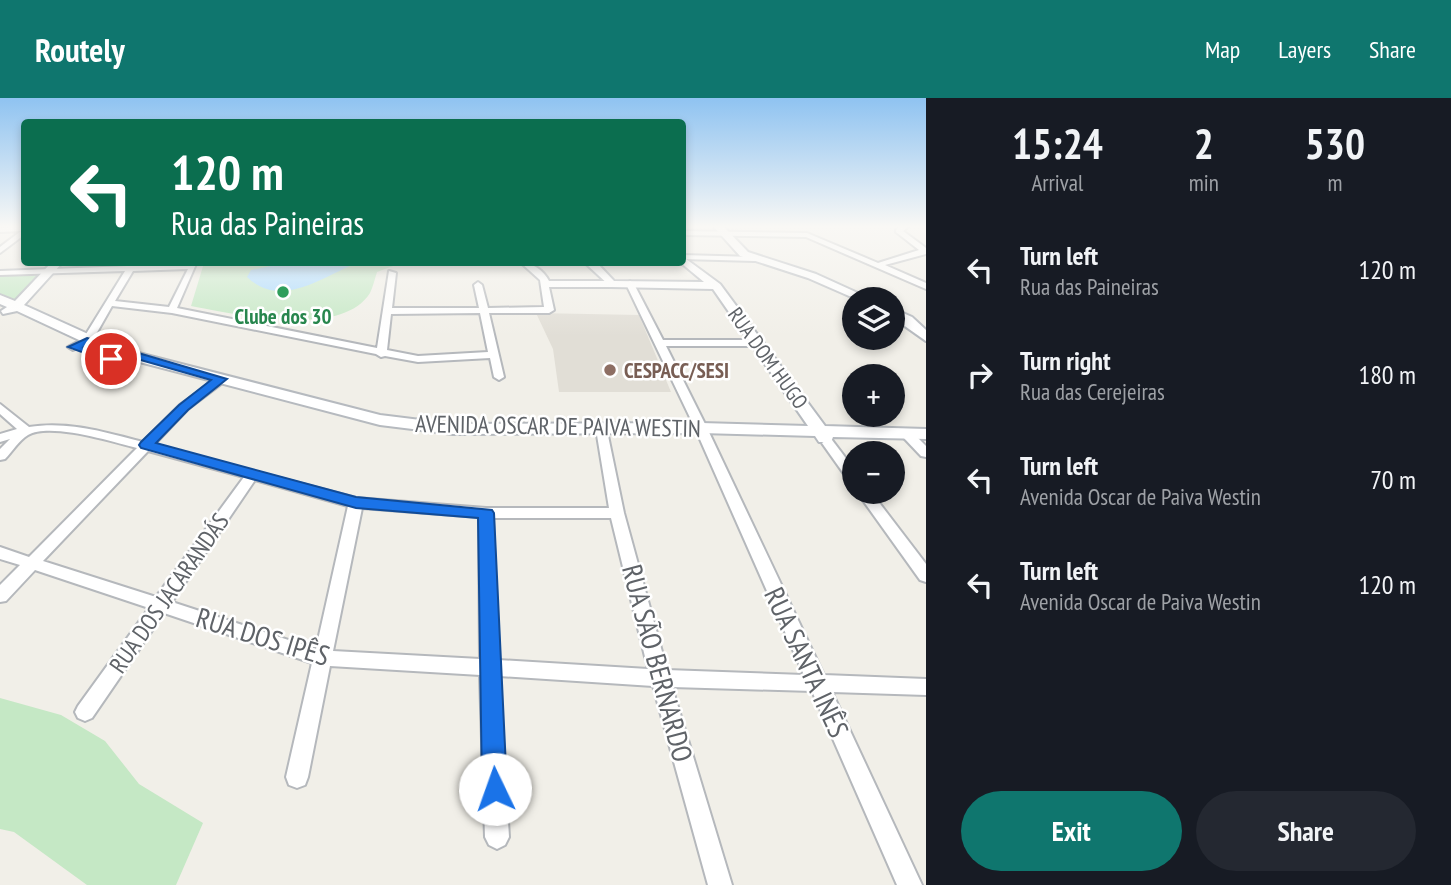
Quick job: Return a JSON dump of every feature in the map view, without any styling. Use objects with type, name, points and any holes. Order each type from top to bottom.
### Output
[{"type":"street","name":"RUA DOM HUGO","points":[[688,263],[716,286],[824,436]]},
{"type":"street","points":[[770,263],[842,289]]},
{"type":"street","points":[[873,263],[926,286]]},
{"type":"street","points":[[878,265],[886,263]]},
{"type":"street","points":[[0,273],[93,266]]},
{"type":"street","points":[[80,344],[132,266]]},
{"type":"street","points":[[172,310],[193,266]]},
{"type":"street","points":[[387,311],[549,310],[545,284],[529,266]]},
{"type":"street","points":[[593,266],[611,284]]},
{"type":"street","points":[[5,307],[53,267]]},
{"type":"street","points":[[380,354],[392,273]]},
{"type":"street","points":[[545,284],[716,286]]},
{"type":"street","name":"RUA SANTA INÊS","points":[[630,284],[703,434],[910,885]]},
{"type":"street","points":[[478,285],[499,377]]},
{"type":"street","points":[[108,303],[172,310],[380,354],[418,359],[492,355]]},
{"type":"street","name":"AVENIDA OSCAR DE PAIVA WESTIN","points":[[5,307],[80,344],[425,435],[465,437],[703,434],[824,436],[920,442]]},
{"type":"street","points":[[905,320],[923,332]]},
{"type":"street","points":[[659,343],[759,343]]},
{"type":"street","points":[[0,596],[146,445],[216,382]]},
{"type":"street","points":[[0,408],[26,430]]},
{"type":"street","points":[[0,438],[26,430],[68,428],[146,445],[356,503],[486,513],[617,513]]},
{"type":"street","points":[[0,456],[26,430]]},
{"type":"street","name":"RUA SÃO BERNARDO","points":[[603,435],[617,513],[660,678],[720,885]]},
{"type":"street","points":[[824,436],[842,461]]},
{"type":"street","name":"RUA DOS JACARANDÁS","points":[[85,712],[253,474]]},
{"type":"street","points":[[297,777],[356,503]]},
{"type":"street","points":[[873,504],[926,576]]},
{"type":"street","points":[[486,513],[489,669],[497,837]]},
{"type":"street","name":"RUA DOS IPÊS","points":[[0,553],[321,658],[660,678],[926,687]]},
{"type":"shaded area","name":"CESPACC/SESI","points":[[536,313],[639,315],[671,392],[559,392],[553,349]]},
{"type":"green space","name":"Clube dos 30","points":[[203,266],[393,266],[377,272],[370,293],[356,307],[336,316],[286,320],[191,306]]},
{"type":"green space","points":[[39,275],[15,301],[0,294],[0,276]]},
{"type":"green space","points":[[0,698],[61,715],[105,741],[139,784],[203,823],[176,885],[87,885],[14,832],[0,829]]},
{"type":"water","points":[[270,266],[350,266],[312,284],[285,291],[259,286],[247,277],[251,270]]},
{"type":"place","name":"Clube dos 30","points":[[283,292]]},
{"type":"place","name":"CESPACC/SESI","points":[[610,370]]},
{"type":"route","points":[[111,359],[73,347],[87,341],[114,351],[221,379],[184,407],[146,445],[356,503],[486,513],[495,789]]}]
